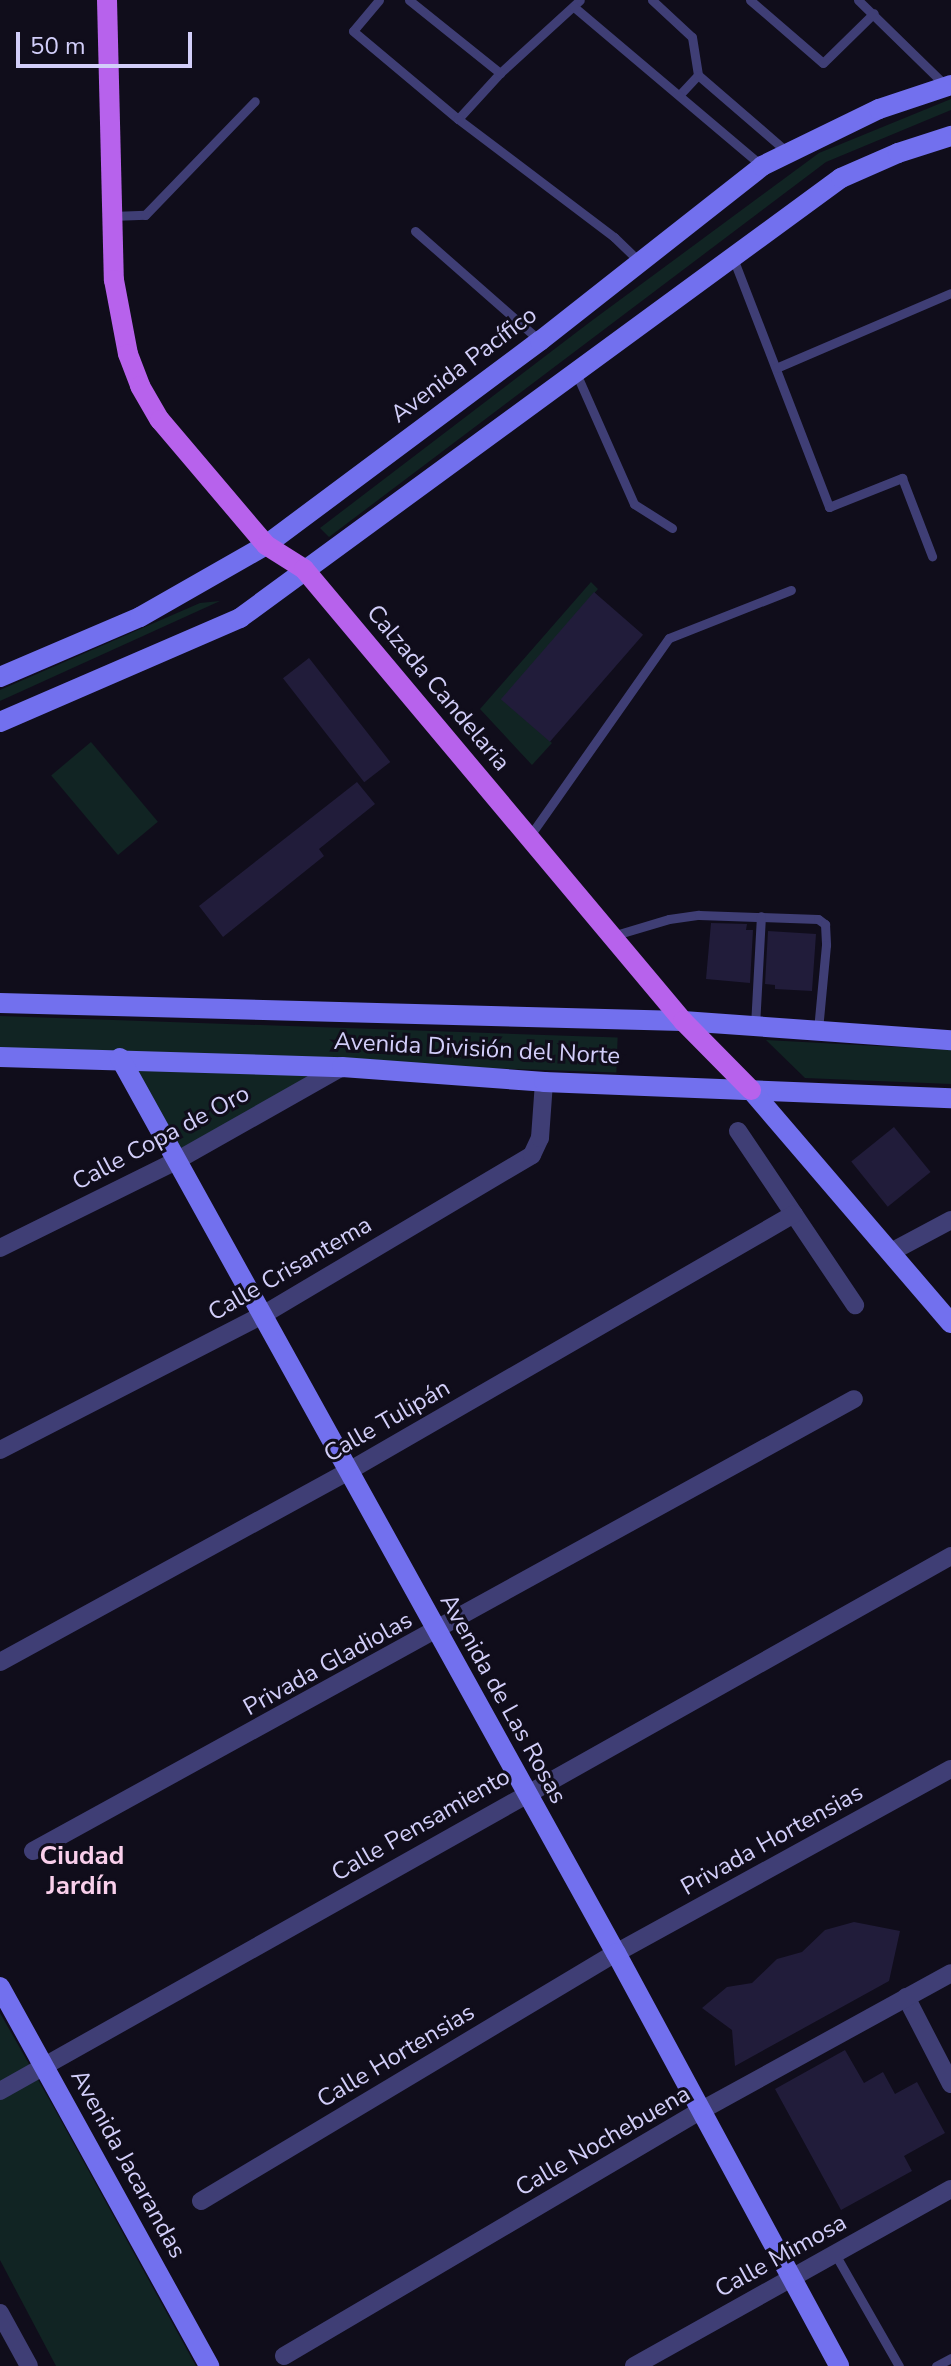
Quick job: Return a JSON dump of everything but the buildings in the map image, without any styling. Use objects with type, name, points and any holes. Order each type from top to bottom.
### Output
[{"type":"main road","name":"Calzada Candelaria","points":[[107,0],[112,216],[119,319],[140,386],[160,420],[266,545],[304,569],[683,1021],[751,1090]]},
{"type":"street","name":"Avenida Pacífico","points":[[0,677],[140,617],[266,545],[540,341],[762,166],[786,151],[879,109],[948,85]]},
{"type":"street","points":[[0,722],[240,618],[841,178],[898,153],[951,136]]},
{"type":"street","name":"Avenida División del Norte","points":[[0,1003],[683,1021],[951,1040]]},
{"type":"street","name":"Avenida División del Norte","points":[[0,1057],[120,1058],[342,1067],[544,1082],[951,1098]]},
{"type":"street","name":"Avenida de Las Rosas","points":[[120,1058],[616,1953],[839,2366]]},
{"type":"street","name":"Calle Copa de Oro","points":[[0,1248],[176,1161],[342,1067]]},
{"type":"street","name":"Calle Crisantema","points":[[0,1450],[261,1316],[532,1155],[540,1138],[544,1082]]},
{"type":"street","name":"Calzada Candelaria","points":[[751,1090],[951,1323]]},
{"type":"street","points":[[738,1131],[855,1305]]},
{"type":"street","name":"Calle Tulipán","points":[[0,1662],[347,1472],[794,1214]]},
{"type":"street","points":[[891,1252],[951,1220]]},
{"type":"street","name":"Privada Gladiolas","points":[[33,1851],[436,1632],[854,1399]]},
{"type":"street","name":"Calle Pensamiento","points":[[0,2091],[951,1556]]},
{"type":"street","name":"Privada Hortensias","points":[[616,1953],[951,1769]]},
{"type":"street","name":"Calle Hortensias","points":[[201,2201],[616,1953]]},
{"type":"street","name":"Calle Nochebuena","points":[[284,2356],[702,2110],[951,1973]]},
{"type":"street","name":"Avenida Jacarandas","points":[[0,1987],[209,2366]]},
{"type":"street","points":[[906,1997],[951,2084]]},
{"type":"street","name":"Calle Mimosa","points":[[634,2366],[951,2189]]},
{"type":"street","points":[[0,2313],[29,2366]]},
{"type":"lane","points":[[379,0],[353,31],[458,119],[614,237],[639,261]]},
{"type":"lane","points":[[409,0],[500,73]]},
{"type":"lane","points":[[652,0],[692,37],[698,75],[786,151]]},
{"type":"lane","points":[[750,0],[823,63],[874,13]]},
{"type":"lane","points":[[858,0],[948,85]]},
{"type":"lane","points":[[458,119],[500,73],[577,3],[762,166]]},
{"type":"lane","points":[[680,94],[698,75]]},
{"type":"lane","points":[[112,216],[145,215],[255,101]]},
{"type":"lane","points":[[415,231],[540,341]]},
{"type":"lane","points":[[733,258],[829,507],[902,478],[932,556]]},
{"type":"lane","points":[[776,368],[951,293]]},
{"type":"lane","points":[[576,373],[634,504],[672,528]]},
{"type":"lane","points":[[529,837],[669,638],[791,590]]},
{"type":"lane","points":[[612,936],[669,919],[725,914],[818,919],[825,924],[818,1030]]},
{"type":"lane","points":[[755,1026],[761,916]]},
{"type":"lane","points":[[835,2254],[899,2366]]},
{"type":"lane","points":[[936,2366],[951,2358]]},
{"type":"green space","points":[[951,99],[951,110],[826,162],[329,537],[320,528],[590,322],[819,153]]},
{"type":"green space","points":[[591,582],[598,589],[503,700],[552,743],[532,765],[480,709]]},
{"type":"green space","points":[[220,601],[0,701],[0,690],[200,603]]},
{"type":"green space","points":[[91,742],[158,822],[118,855],[51,775]]},
{"type":"green space","points":[[0,1016],[618,1038],[616,1073],[0,1051]]},
{"type":"green space","points":[[766,1040],[951,1050],[951,1084],[805,1078]]},
{"type":"green space","points":[[126,1066],[340,1077],[176,1160]]},
{"type":"green space","points":[[0,2013],[196,2366],[56,2366],[0,2260]]},
{"type":"district","name":"Ciudad Jardín","points":[[82,1871]]}]
